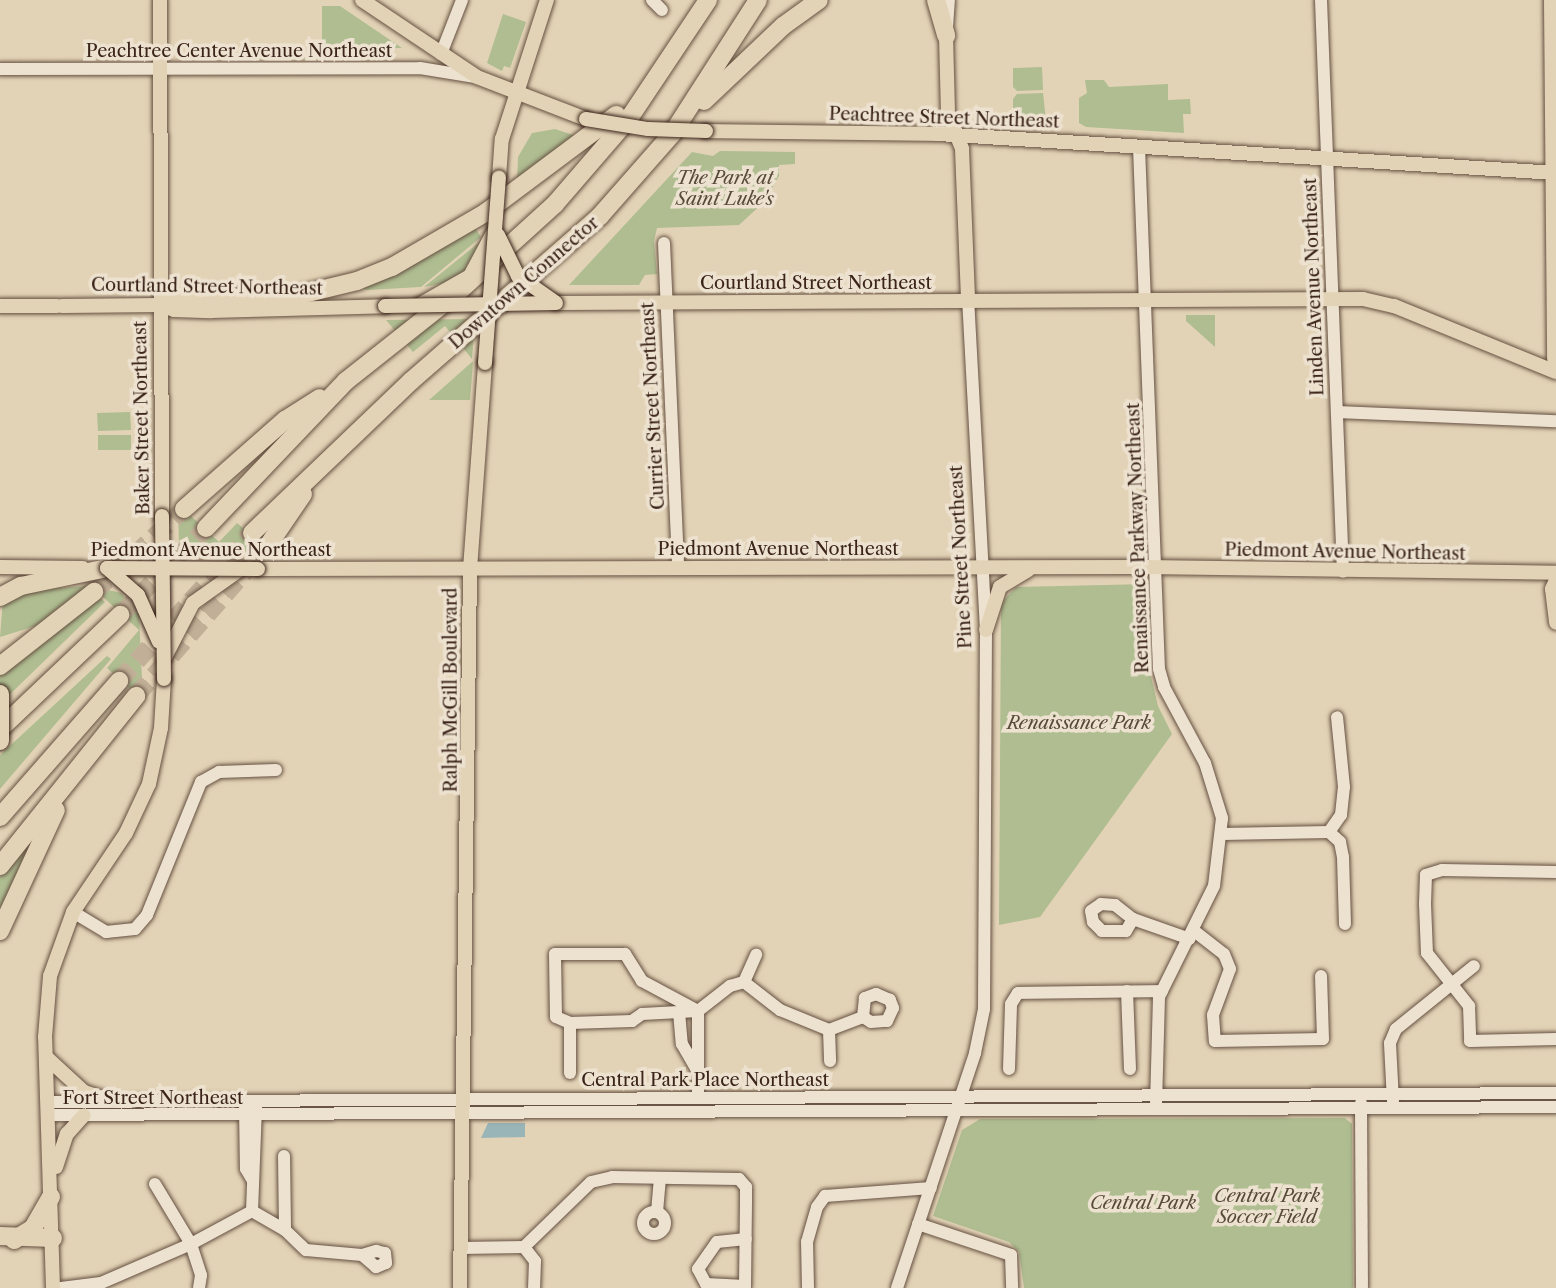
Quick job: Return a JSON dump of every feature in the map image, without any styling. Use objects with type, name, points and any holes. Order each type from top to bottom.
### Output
[{"type":"highway","name":"Downtown Connector","points":[[206,528],[346,381],[531,227],[606,147],[652,87],[708,0]]},
{"type":"highway","name":"Downtown Connector","points":[[251,533],[411,381],[550,264],[600,216],[672,134],[758,0]]},
{"type":"highway","points":[[672,134],[783,26],[819,0]]},
{"type":"highway","points":[[936,0],[946,36]]},
{"type":"highway","points":[[1553,0],[1556,359]]},
{"type":"highway","points":[[160,305],[174,299],[295,296],[357,281],[392,267],[495,206],[652,87]]},
{"type":"highway","points":[[184,509],[285,420],[346,381]]},
{"type":"highway","points":[[267,547],[327,459]]},
{"type":"highway","points":[[0,597],[21,586],[107,568]]},
{"type":"highway","points":[[0,666],[94,592]]},
{"type":"highway","points":[[0,729],[120,615]]},
{"type":"highway","points":[[0,817],[119,681]]},
{"type":"highway","points":[[0,694],[0,741]]},
{"type":"highway","points":[[0,866],[136,696]]},
{"type":"highway","points":[[1,931],[46,829],[84,762]]},
{"type":"highway","points":[[7,1238],[33,1228],[51,1195]]},
{"type":"highway","points":[[7,1238],[53,1238]]},
{"type":"main road","name":"Baker Street Northeast","points":[[53,1288],[46,1057],[50,976],[73,912],[136,815],[149,784],[161,728],[164,660],[160,0]]},
{"type":"main road","name":"Peachtree Street Northeast","points":[[362,0],[477,77],[516,95],[586,119],[648,129],[955,135],[1555,172]]},
{"type":"main road","name":"Ralph McGill Boulevard","points":[[460,1288],[465,1114],[470,569],[502,139],[547,0]]},
{"type":"main road","name":"Pine Street Northeast","points":[[946,36],[948,114],[962,149],[968,301]]},
{"type":"main road","points":[[495,226],[512,269],[556,303]]},
{"type":"main road","points":[[419,304],[470,276],[495,226]]},
{"type":"main road","name":"Courtland Street Northeast","points":[[0,306],[160,305],[198,310],[490,303],[1363,299],[1394,306],[1556,372]]},
{"type":"main road","name":"Piedmont Avenue Northeast","points":[[0,567],[1156,567],[1343,572],[1556,573]]},
{"type":"main road","points":[[986,630],[1000,587],[1036,567]]},
{"type":"main road","points":[[107,568],[142,602],[164,660]]},
{"type":"main road","points":[[164,660],[193,603],[241,569]]},
{"type":"main road","points":[[1556,580],[1552,589],[1556,623]]},
{"type":"main road","points":[[46,1057],[85,1093],[111,1101]]},
{"type":"main road","points":[[51,1195],[64,1140],[84,1115]]},
{"type":"street","points":[[441,54],[462,0]]},
{"type":"street","points":[[652,0],[662,10]]},
{"type":"street","name":"Pine Street Northeast","points":[[946,36],[948,0]]},
{"type":"street","name":"Linden Avenue Northeast","points":[[1321,0],[1343,572]]},
{"type":"street","name":"Peachtree Center Avenue Northeast","points":[[0,69],[419,68],[477,77]]},
{"type":"street","name":"Renaissance Parkway Northeast","points":[[1139,147],[1162,684],[1216,792],[1222,834],[1214,886],[1162,991],[1156,1111]]},
{"type":"street","name":"Currier Street Northeast","points":[[664,243],[678,569]]},
{"type":"street","name":"Pine Street Northeast","points":[[897,1288],[961,1097],[984,1009],[986,630],[979,567],[968,301]]},
{"type":"street","points":[[1336,412],[1556,421]]},
{"type":"street","points":[[1329,832],[1341,815],[1344,787],[1337,717]]},
{"type":"street","points":[[73,912],[106,932],[135,929],[147,915],[201,782],[219,772],[276,770]]},
{"type":"street","points":[[1222,834],[1329,832],[1340,842],[1343,857],[1345,924]]},
{"type":"street","points":[[1556,872],[1442,870],[1426,875],[1427,953],[1470,1010],[1470,1041],[1556,1039]]},
{"type":"street","points":[[1133,919],[1191,935],[1224,954],[1230,969],[1213,1015],[1215,1041],[1323,1040],[1321,976]]},
{"type":"street","points":[[698,1011],[642,981],[625,954],[555,954],[556,1017],[570,1023],[632,1021],[642,1014],[698,1011],[730,986],[744,982]]},
{"type":"street","points":[[744,982],[756,955]]},
{"type":"street","points":[[1394,1109],[1391,1037],[1401,1021],[1452,986],[1474,966]]},
{"type":"street","points":[[744,982],[780,1010],[829,1030],[863,1017]]},
{"type":"street","points":[[1127,991],[1130,1069]]},
{"type":"street","points":[[1009,1069],[1010,1004],[1018,993],[1162,991]]},
{"type":"street","points":[[698,1011],[691,1037],[699,1069]]},
{"type":"street","points":[[679,1012],[691,1037],[699,1069],[698,1097]]},
{"type":"street","points":[[570,1023],[570,1073]]},
{"type":"street","points":[[829,1030],[830,1061]]},
{"type":"street","name":"Central Park Place Northeast","points":[[49,1109],[111,1101],[1556,1093]]},
{"type":"street","points":[[1361,1094],[1362,1288]]},
{"type":"street","points":[[251,1100],[246,1169],[252,1179],[252,1211]]},
{"type":"street","name":"Central Park Place Northeast","points":[[251,1115],[1556,1107]]},
{"type":"street","name":"Fort Street Northeast","points":[[49,1109],[84,1115],[251,1115]]},
{"type":"street","points":[[284,1156],[285,1230]]},
{"type":"street","points":[[461,1248],[524,1247],[591,1182],[660,1178],[739,1179],[746,1187],[746,1238],[745,1286],[717,1286],[701,1280],[699,1263],[717,1242],[746,1238]]},
{"type":"street","points":[[657,1212],[660,1178]]},
{"type":"street","points":[[155,1184],[191,1244],[201,1275],[199,1288]]},
{"type":"street","points":[[808,1288],[807,1242],[817,1207],[825,1196],[931,1188]]},
{"type":"street","points":[[252,1211],[285,1230],[306,1250],[362,1255]]},
{"type":"street","points":[[61,1288],[101,1283],[191,1244],[252,1211]]},
{"type":"street","points":[[918,1224],[1011,1255],[1012,1288]]},
{"type":"street","points":[[524,1247],[535,1261],[534,1288]]},
{"type":"green space","points":[[322,6],[340,6],[402,48],[322,49]]},
{"type":"green space","points":[[503,14],[526,22],[510,68],[504,66],[502,71],[487,63]]},
{"type":"green space","points":[[1042,67],[1043,90],[1017,91],[1013,87],[1013,68]]},
{"type":"green space","points":[[1085,80],[1104,80],[1109,87],[1168,84],[1168,100],[1190,99],[1191,114],[1183,114],[1184,133],[1086,127],[1079,123],[1079,98],[1087,93]]},
{"type":"green space","points":[[1043,93],[1046,121],[1013,119],[1013,99],[1017,94]]},
{"type":"green space","points":[[555,129],[576,136],[517,182],[518,157],[532,133]]},
{"type":"green space","name":"The Park at Saint Luke's","points":[[720,151],[795,152],[795,164],[779,165],[779,176],[764,202],[739,225],[657,228],[654,241],[657,274],[645,275],[639,285],[569,285],[692,152],[713,156]]},
{"type":"green space","points":[[475,228],[481,237],[421,287],[367,290],[359,286],[416,263]]},
{"type":"green space","points":[[482,240],[465,271],[445,283],[424,287]]},
{"type":"green space","points":[[1186,315],[1215,315],[1215,347],[1186,321]]},
{"type":"green space","points":[[475,319],[472,359],[445,326],[413,352],[386,320]]},
{"type":"green space","points":[[472,362],[470,400],[429,400]]},
{"type":"green space","points":[[130,412],[131,430],[98,431],[97,413]]},
{"type":"green space","points":[[98,435],[131,435],[131,450],[98,450]]},
{"type":"green space","points":[[178,504],[219,542],[237,523],[272,553],[179,552]]},
{"type":"green space","name":"Renaissance Park","points":[[1147,584],[1150,672],[1158,706],[1172,734],[1040,917],[999,925],[1001,603],[1016,587]]},
{"type":"green space","points":[[88,586],[42,624],[0,637],[3,599],[43,589]]},
{"type":"green space","points":[[91,586],[121,593],[139,615],[143,700],[107,668],[139,630]]},
{"type":"green space","points":[[98,596],[105,602],[0,704],[0,674]]},
{"type":"green space","points":[[107,656],[111,659],[0,789],[0,755]]},
{"type":"green space","points":[[32,834],[36,836],[0,909],[0,877]]},
{"type":"green space","name":"Central Park","points":[[1345,1118],[1352,1124],[1353,1288],[1024,1288],[1019,1252],[1009,1242],[933,1216],[962,1130],[980,1119]]},
{"type":"water","points":[[488,1123],[525,1123],[525,1137],[481,1138]]},
{"type":"tunnel","points":[[94,592],[184,509]]},
{"type":"tunnel","points":[[120,615],[206,528]]},
{"type":"tunnel","points":[[119,681],[252,533]]},
{"type":"tunnel","points":[[136,696],[267,547]]},
{"type":"park label","name":"Central Park Soccer Field","points":[[1267,1207]]}]
